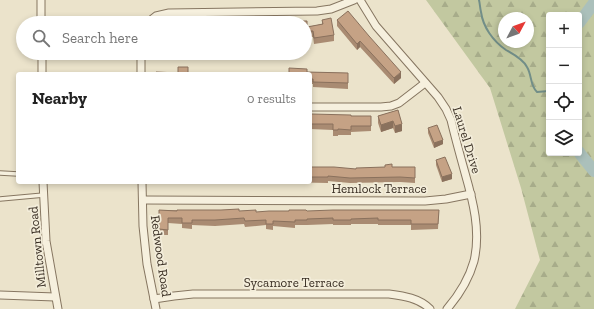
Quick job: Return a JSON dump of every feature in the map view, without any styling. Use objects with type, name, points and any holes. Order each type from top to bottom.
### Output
[{"type":"street","points":[[41,0],[41,16]]},
{"type":"street","points":[[156,16],[169,13],[317,11],[331,9],[354,0]]},
{"type":"street","name":"Laurel Drive","points":[[360,0],[376,26],[438,97],[446,109],[471,194],[477,236],[474,260],[460,292],[447,309]]},
{"type":"street","points":[[42,60],[42,72]]},
{"type":"street","points":[[141,60],[142,72]]},
{"type":"street","points":[[312,107],[390,106],[399,102],[425,83]]},
{"type":"street","name":"Milltown Road","points":[[43,184],[46,241],[58,309]]},
{"type":"street","name":"Redwood Road","points":[[142,184],[143,226],[156,309]]},
{"type":"street","name":"Hemlock Terrace","points":[[143,200],[424,201],[446,199],[471,194]]},
{"type":"street","name":"Sycamore Terrace","points":[[154,300],[192,294],[389,294],[413,298],[426,304],[430,309]]},
{"type":"street","points":[[0,295],[55,297]]},
{"type":"lane","points":[[0,173],[16,174]]},
{"type":"lane","points":[[0,199],[44,196]]},
{"type":"green space","points":[[426,0],[594,0],[594,309],[515,309],[540,260],[521,188],[490,88]]},
{"type":"building","points":[[348,11],[401,72],[394,78],[360,41],[357,44],[337,20]]},
{"type":"building","points":[[331,18],[334,35],[314,38],[312,26],[323,24],[322,20]]},
{"type":"building","points":[[178,67],[188,67],[188,72],[178,72]]},
{"type":"building","points":[[289,68],[307,69],[307,72],[289,72]]},
{"type":"building","points":[[312,72],[348,73],[348,83],[313,82]]},
{"type":"building","points":[[398,110],[402,124],[395,126],[393,121],[381,125],[378,116]]},
{"type":"building","points":[[312,114],[371,116],[371,126],[351,126],[351,130],[333,130],[333,124],[312,124]]},
{"type":"building","points":[[437,125],[443,140],[434,143],[428,128]]},
{"type":"building","points":[[445,157],[452,174],[442,177],[436,160]]},
{"type":"building","points":[[392,164],[392,167],[415,167],[415,178],[312,177],[312,167],[356,169],[385,167],[385,165]]},
{"type":"building","points":[[239,209],[239,211],[256,210],[256,212],[289,210],[439,210],[438,224],[411,224],[411,220],[378,220],[378,218],[351,220],[333,220],[333,218],[307,219],[295,220],[295,222],[273,221],[273,224],[266,224],[266,220],[245,221],[244,218],[192,220],[192,223],[182,223],[182,218],[168,218],[168,230],[159,229],[159,210],[177,211]]},
{"type":"waterway","points":[[479,0],[482,18],[486,28],[493,38],[525,64],[529,70],[535,90],[537,92],[546,91]]},
{"type":"waterway","points":[[582,19],[594,3]]},
{"type":"waterway","points":[[582,156],[594,171]]}]
